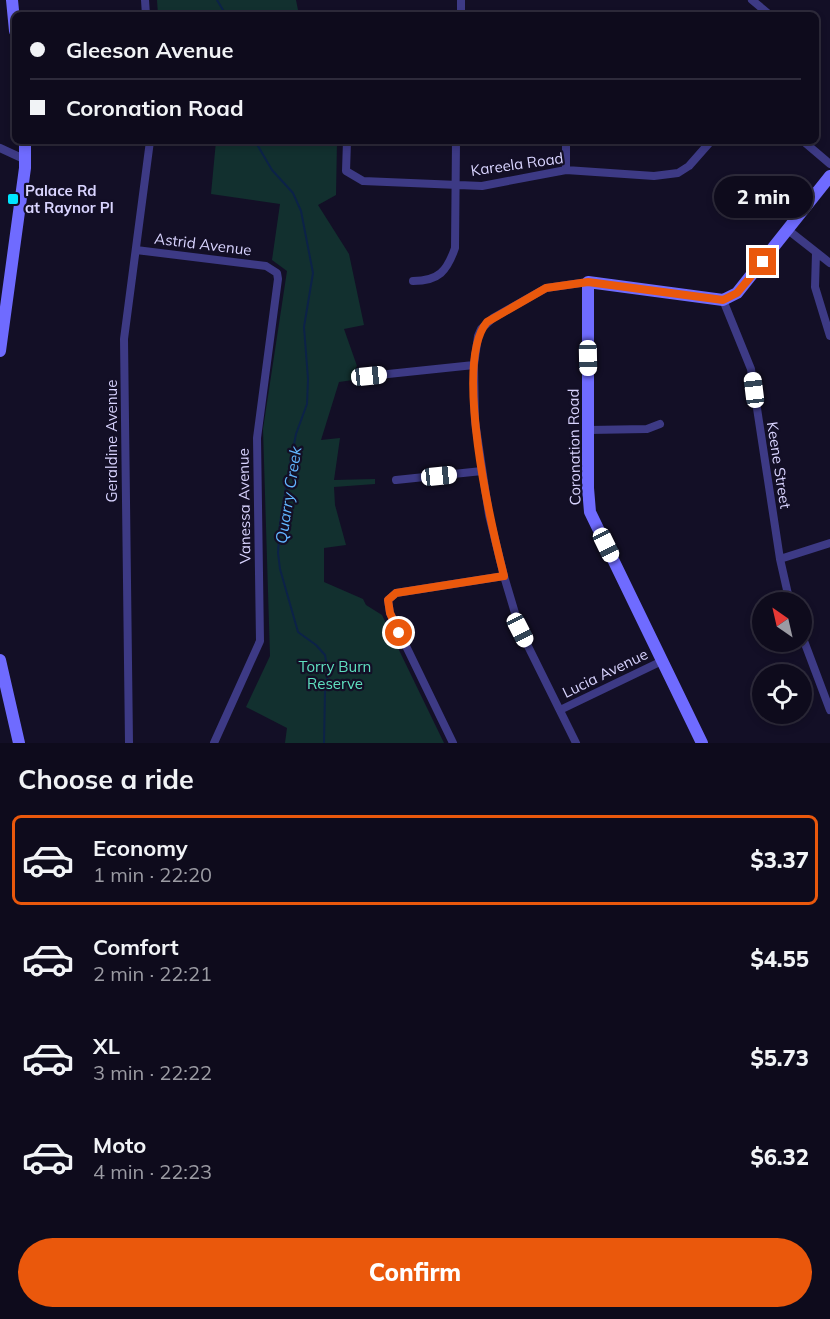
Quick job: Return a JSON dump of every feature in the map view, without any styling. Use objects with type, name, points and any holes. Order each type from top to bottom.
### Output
[{"type":"street","points":[[752,0],[766,12]]},
{"type":"street","points":[[0,351],[26,160],[25,144]]},
{"type":"street","name":"Geraldine Avenue","points":[[129,743],[124,339],[150,144]]},
{"type":"street","name":"Kareela Road","points":[[347,144],[346,171],[363,181],[482,186],[566,170],[654,176],[678,173],[689,166],[708,144]]},
{"type":"street","points":[[413,281],[428,281],[437,276],[450,262],[455,248],[456,144]]},
{"type":"street","points":[[566,144],[566,170]]},
{"type":"street","points":[[806,144],[830,165]]},
{"type":"street","points":[[0,148],[26,160]]},
{"type":"street","points":[[576,743],[520,630],[489,515],[475,421],[474,364],[478,336],[493,318],[546,288],[588,282],[723,300],[737,293],[830,176]]},
{"type":"street","points":[[788,230],[830,263]]},
{"type":"street","name":"Astrid Avenue","points":[[136,250],[266,266]]},
{"type":"street","points":[[816,253],[815,287],[830,336]]},
{"type":"street","name":"Vanessa Avenue","points":[[214,743],[260,641],[257,438],[278,279],[277,273],[266,266]]},
{"type":"street","name":"Coronation Road","points":[[588,282],[588,503],[702,743]]},
{"type":"street","name":"Keene Street","points":[[723,300],[751,369],[780,559],[788,592]]},
{"type":"street","points":[[369,376],[474,364]]},
{"type":"street","points":[[589,430],[647,429],[660,424]]},
{"type":"street","points":[[396,480],[482,471]]},
{"type":"street","points":[[780,559],[830,543]]},
{"type":"street","points":[[453,743],[390,613],[388,600],[396,593],[504,576]]},
{"type":"street","points":[[809,652],[826,691],[830,710]]},
{"type":"street","points":[[0,660],[19,743]]},
{"type":"street","name":"Lucia Avenue","points":[[560,710],[662,661]]},
{"type":"green space","points":[[157,0],[296,0],[298,12],[158,12]]},
{"type":"green space","name":"Torry Burn Reserve","points":[[216,144],[337,144],[336,195],[318,205],[349,254],[364,325],[344,329],[357,366],[353,373],[353,380],[339,382],[321,440],[340,438],[334,480],[375,479],[375,484],[334,487],[335,505],[346,545],[324,548],[324,582],[363,599],[366,605],[382,615],[444,743],[285,743],[287,728],[246,707],[270,656],[263,429],[287,271],[272,260],[280,204],[211,194]]},
{"type":"waterway","name":"Quarry Creek","points":[[217,0],[224,12]]},
{"type":"waterway","name":"Quarry Creek","points":[[257,144],[272,170],[293,193],[301,211],[313,273],[304,327],[308,379],[307,404],[296,434],[280,523],[278,553],[280,569],[298,632],[325,655],[328,672],[325,692],[324,743]]},
{"type":"place","name":"Palace Rd at Raynor Pl","points":[[13,199]]},
{"type":"route","points":[[399,633],[390,613],[388,600],[396,593],[504,576],[489,515],[475,421],[476,344],[487,322],[533,293],[559,285],[588,282],[723,300],[737,293],[763,262]]}]
